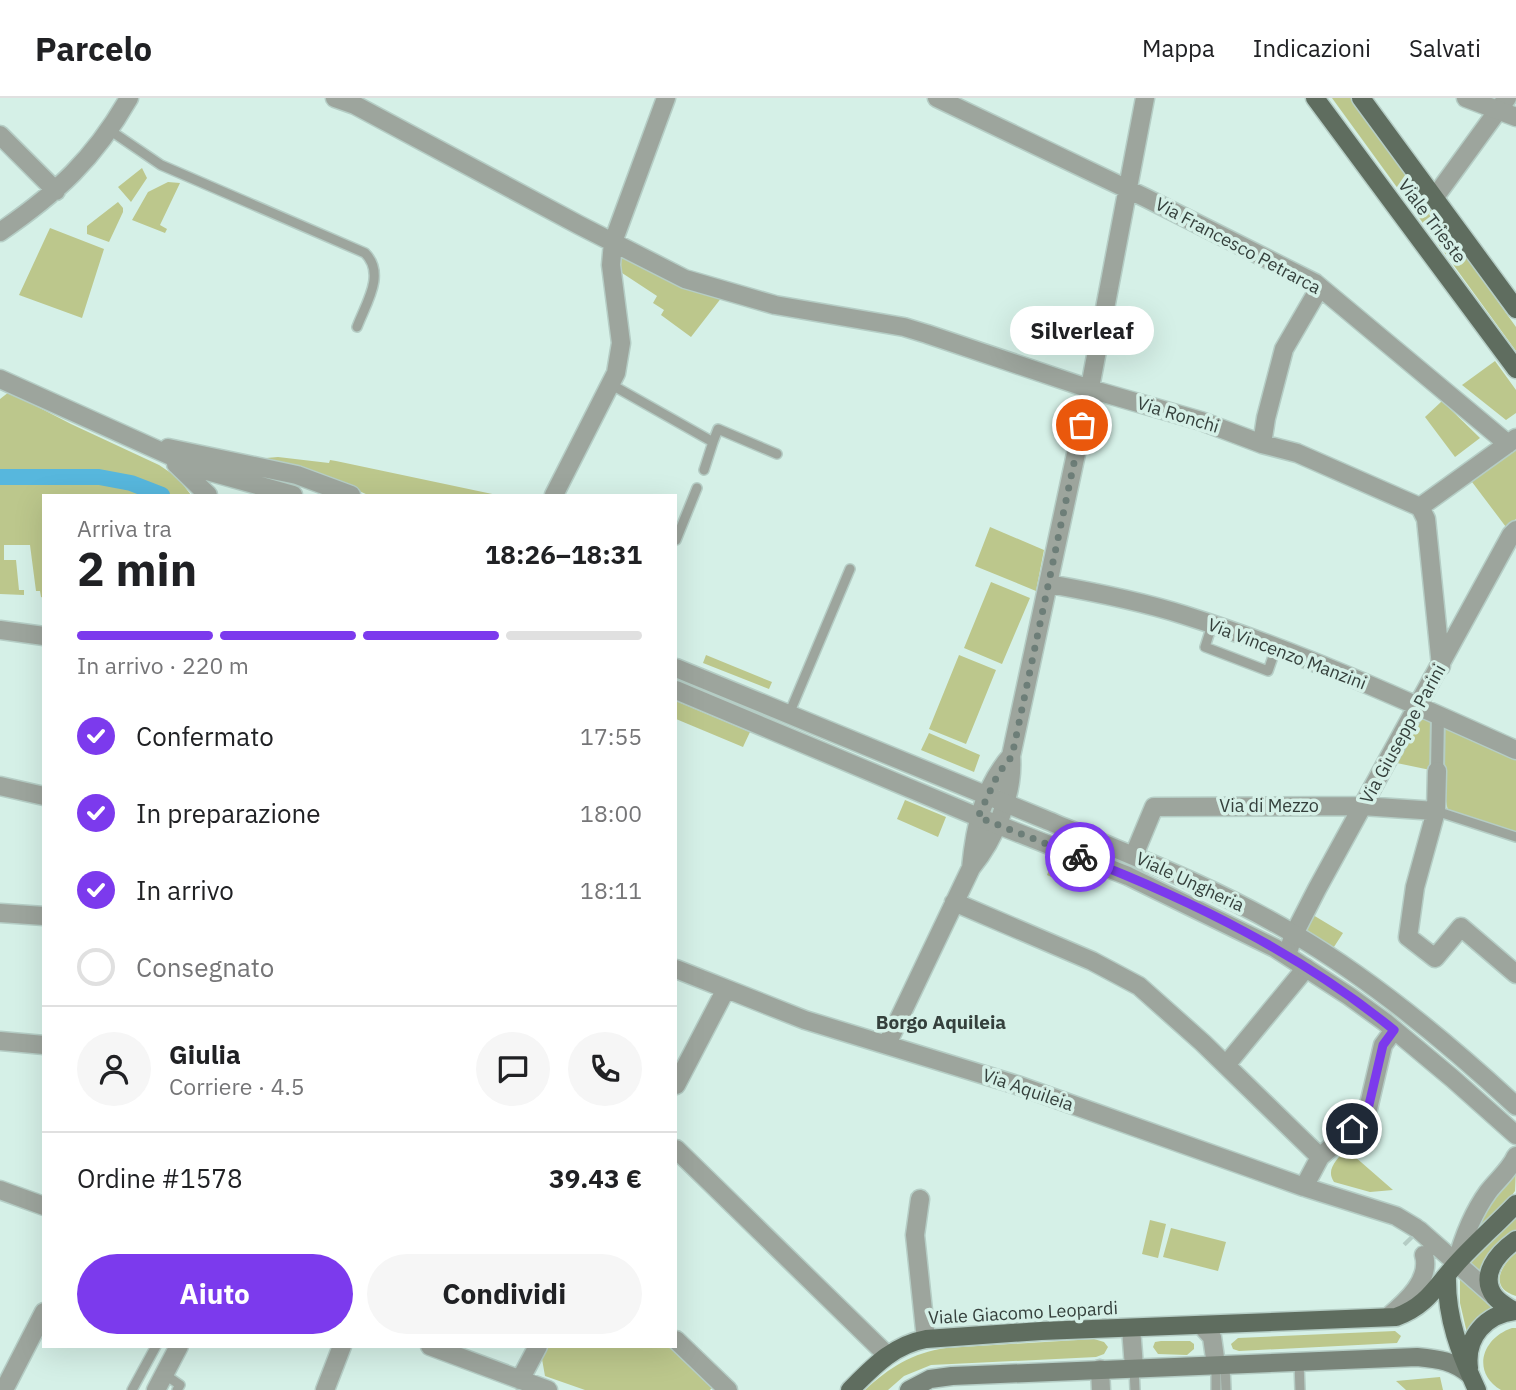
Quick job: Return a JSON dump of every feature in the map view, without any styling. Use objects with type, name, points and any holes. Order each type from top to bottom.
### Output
[{"type":"main road","name":"Viale Trieste","points":[[1315,98],[1516,369]]},
{"type":"main road","name":"Viale Trieste","points":[[1361,98],[1516,309]]},
{"type":"main road","name":"Viale Giacomo Leopardi","points":[[850,1390],[887,1355],[912,1342],[926,1339],[1388,1317],[1410,1312],[1423,1304],[1451,1270],[1516,1204]]},
{"type":"main road","points":[[1515,1311],[1496,1298],[1490,1282],[1490,1267],[1516,1240]]},
{"type":"main road","points":[[1451,1270],[1447,1300],[1454,1336],[1473,1385]]},
{"type":"main road","points":[[1473,1385],[1468,1359],[1472,1340],[1480,1327],[1501,1314],[1515,1311]]},
{"type":"main road","points":[[909,1390],[930,1379],[952,1376],[1418,1357],[1444,1359],[1459,1365],[1473,1385]]},
{"type":"street","points":[[0,232],[56,191],[111,131],[130,98]]},
{"type":"street","name":"Via Ronchi","points":[[335,98],[355,105],[685,279],[775,305],[904,327],[1201,421],[1262,444],[1297,453],[1420,507]]},
{"type":"street","points":[[555,494],[612,385],[618,366],[621,343],[611,265],[613,242],[666,98]]},
{"type":"street","name":"Via Francesco Petrarca","points":[[937,98],[1128,189],[1320,288],[1512,441]]},
{"type":"street","points":[[887,1044],[1005,802],[1011,778],[1012,756],[1090,388],[1144,98]]},
{"type":"street","points":[[1466,98],[1502,104],[1516,117]]},
{"type":"street","points":[[1434,197],[1502,104]]},
{"type":"street","points":[[0,135],[56,191]]},
{"type":"street","points":[[1262,444],[1284,349],[1320,288]]},
{"type":"street","points":[[4,384],[162,449],[208,471],[289,494]]},
{"type":"street","points":[[1441,666],[1426,519],[1420,507],[1512,441]]},
{"type":"street","points":[[162,449],[227,459],[297,475],[348,494]]},
{"type":"street","points":[[162,449],[212,494]]},
{"type":"street","points":[[208,471],[227,459]]},
{"type":"street","points":[[208,471],[213,494]]},
{"type":"street","points":[[215,494],[230,485],[247,482]]},
{"type":"street","name":"Via Giuseppe Parini","points":[[1294,934],[1514,533]]},
{"type":"street","name":"Via Vincenzo Manzini","points":[[1049,584],[1115,596],[1212,625],[1418,705],[1516,751]]},
{"type":"street","points":[[0,630],[42,636]]},
{"type":"street","name":"Viale Ungheria","points":[[677,668],[1134,855],[1219,894],[1294,934],[1330,957],[1433,1034],[1516,1106]]},
{"type":"street","name":"Viale Ungheria","points":[[677,690],[978,817],[1138,880],[1287,955],[1394,1030],[1516,1135]]},
{"type":"street","points":[[757,725],[764,704]]},
{"type":"street","points":[[1438,715],[1436,811],[1415,887],[1408,937],[1435,958],[1461,927],[1516,974]]},
{"type":"street","points":[[971,868],[978,817],[1001,767],[1012,756]]},
{"type":"street","points":[[0,786],[42,796]]},
{"type":"street","name":"Via di Mezzo","points":[[1134,855],[1154,807],[1362,806],[1436,811]]},
{"type":"street","points":[[954,902],[1092,961],[1139,986],[1203,1042],[1320,1157]]},
{"type":"street","points":[[0,913],[42,916]]},
{"type":"street","points":[[1287,955],[1294,934]]},
{"type":"street","points":[[1226,1065],[1312,972],[1330,957]]},
{"type":"street","name":"Via Aquileia","points":[[677,969],[805,1020],[1017,1085],[1380,1213],[1414,1234],[1451,1270]]},
{"type":"street","points":[[677,1083],[726,989]]},
{"type":"street","points":[[1304,1187],[1320,1157],[1352,1129],[1368,1109],[1383,1045],[1394,1030]]},
{"type":"street","points":[[0,1041],[42,1045]]},
{"type":"street","points":[[677,1150],[887,1355]]},
{"type":"street","points":[[1496,1298],[1451,1270],[1474,1214],[1516,1156]]},
{"type":"street","points":[[0,1190],[42,1205]]},
{"type":"street","points":[[920,1199],[915,1234],[926,1339]]},
{"type":"street","name":"Via Aquileia","points":[[1414,1234],[1425,1260],[1451,1270]]},
{"type":"street","points":[[1388,1317],[1421,1282],[1425,1260]]},
{"type":"street","points":[[7,1384],[42,1316]]},
{"type":"street","points":[[1201,1325],[1212,1337],[1220,1365]]},
{"type":"street","name":"Viale Giacomo Leopardi","points":[[1131,1328],[1134,1367]]},
{"type":"street","points":[[677,1341],[728,1390]]},
{"type":"street","points":[[160,1382],[178,1348]]},
{"type":"street","points":[[325,1390],[341,1348]]},
{"type":"street","points":[[435,1348],[548,1390]]},
{"type":"street","points":[[520,1380],[537,1348]]},
{"type":"street","points":[[1100,1369],[1101,1390]]},
{"type":"lane","points":[[111,131],[161,165],[365,253],[372,260],[376,275],[357,327]]},
{"type":"lane","points":[[612,385],[713,442]]},
{"type":"lane","points":[[704,470],[718,429],[777,454]]},
{"type":"lane","points":[[677,538],[697,488]]},
{"type":"lane","points":[[789,714],[850,569]]},
{"type":"lane","points":[[1436,811],[1516,837]]},
{"type":"lane","points":[[131,1390],[155,1348]]},
{"type":"lane","points":[[1299,1362],[1300,1390]]},
{"type":"lane","points":[[1216,1390],[1220,1365]]},
{"type":"lane","points":[[1220,1365],[1226,1390]]},
{"type":"lane","points":[[1134,1367],[1135,1390]]},
{"type":"lane","points":[[160,1382],[180,1385],[177,1390]]},
{"type":"green space","points":[[1332,98],[1352,98],[1516,327],[1516,351]]},
{"type":"green space","points":[[142,168],[147,178],[131,202],[118,187]]},
{"type":"green space","points":[[168,182],[180,183],[160,225],[167,229],[165,233],[132,220],[148,192]]},
{"type":"green space","points":[[118,202],[123,212],[109,242],[87,234],[87,226]]},
{"type":"green space","points":[[50,228],[104,249],[82,318],[19,295]]},
{"type":"green space","points":[[618,249],[680,287],[722,297],[691,337],[661,315],[664,310],[653,303],[657,296],[616,269]]},
{"type":"green space","points":[[1495,361],[1516,390],[1516,413],[1506,420],[1462,385]]},
{"type":"green space","points":[[9,392],[159,465],[177,477],[190,494],[165,494],[120,476],[0,475],[0,399]]},
{"type":"green space","points":[[1442,401],[1480,438],[1455,457],[1425,417]]},
{"type":"green space","points":[[1516,448],[1516,519],[1506,527],[1469,478]]},
{"type":"green space","points":[[266,458],[329,463],[330,460],[492,494],[366,494],[335,480]]},
{"type":"green space","points":[[0,480],[102,482],[147,494],[42,494],[42,597],[40,591],[36,591],[30,545],[4,545],[4,560],[16,560],[19,590],[24,590],[24,595],[0,594]]},
{"type":"green space","points":[[990,527],[1044,550],[1036,591],[975,566]]},
{"type":"green space","points":[[991,582],[1030,598],[1002,664],[964,648]]},
{"type":"green space","points":[[706,655],[772,682],[769,689],[703,663]]},
{"type":"green space","points":[[959,655],[996,670],[966,744],[929,729]]},
{"type":"green space","points":[[677,701],[750,732],[743,747],[677,719]]},
{"type":"green space","points":[[1418,705],[1516,750],[1516,837],[1448,811],[1440,772],[1387,761]]},
{"type":"green space","points":[[929,733],[980,755],[974,772],[921,750]]},
{"type":"green space","points":[[905,800],[946,817],[938,837],[897,819]]},
{"type":"green space","points":[[1051,865],[1077,876],[1073,887],[1047,875]]},
{"type":"green space","points":[[1313,915],[1343,933],[1332,950],[1303,932]]},
{"type":"green space","points":[[1346,1149],[1393,1190],[1370,1192],[1334,1182],[1332,1168]]},
{"type":"green space","points":[[1516,1169],[1515,1191],[1465,1250],[1492,1198]]},
{"type":"green space","points":[[1516,1214],[1516,1230],[1493,1251],[1482,1280],[1466,1267],[1479,1250]]},
{"type":"green space","points":[[1150,1220],[1166,1224],[1158,1258],[1142,1254]]},
{"type":"green space","points":[[1171,1228],[1226,1242],[1218,1271],[1163,1257]]},
{"type":"green space","points":[[1516,1253],[1516,1296],[1502,1288],[1500,1276],[1505,1264]]},
{"type":"green space","points":[[1460,1278],[1495,1307],[1477,1317],[1467,1333],[1460,1303]]},
{"type":"green space","points":[[1516,1328],[1516,1390],[1501,1390],[1486,1374],[1484,1356],[1493,1339]]},
{"type":"green space","points":[[1395,1331],[1401,1336],[1397,1343],[1239,1351],[1233,1349],[1231,1344],[1238,1338]]},
{"type":"green space","points":[[1094,1339],[1104,1342],[1108,1347],[1104,1354],[1096,1357],[931,1365],[904,1376],[888,1390],[865,1390],[902,1362],[934,1350]]},
{"type":"green space","points":[[1190,1341],[1194,1344],[1194,1349],[1187,1355],[1158,1354],[1153,1347],[1155,1342]]},
{"type":"green space","points":[[548,1348],[670,1348],[712,1388],[585,1390],[545,1376],[542,1359]]},
{"type":"green space","points":[[1440,1377],[1443,1390],[1406,1390],[1396,1381]]},
{"type":"waterway","points":[[0,477],[99,477],[131,483],[159,494]]},
{"type":"tunnel","points":[[1409,1237],[1412,1240]]},
{"type":"way so far","points":[[1080,857],[978,817],[1001,767],[1012,756],[1082,425]]},
{"type":"place","name":"Silverleaf","points":[[1082,425]]},
{"type":"district","name":"Borgo Aquileia","points":[[941,1022]]},
{"type":"route","points":[[1080,857],[1138,880],[1275,947],[1349,996],[1394,1030],[1383,1045],[1368,1109],[1352,1129]]}]
